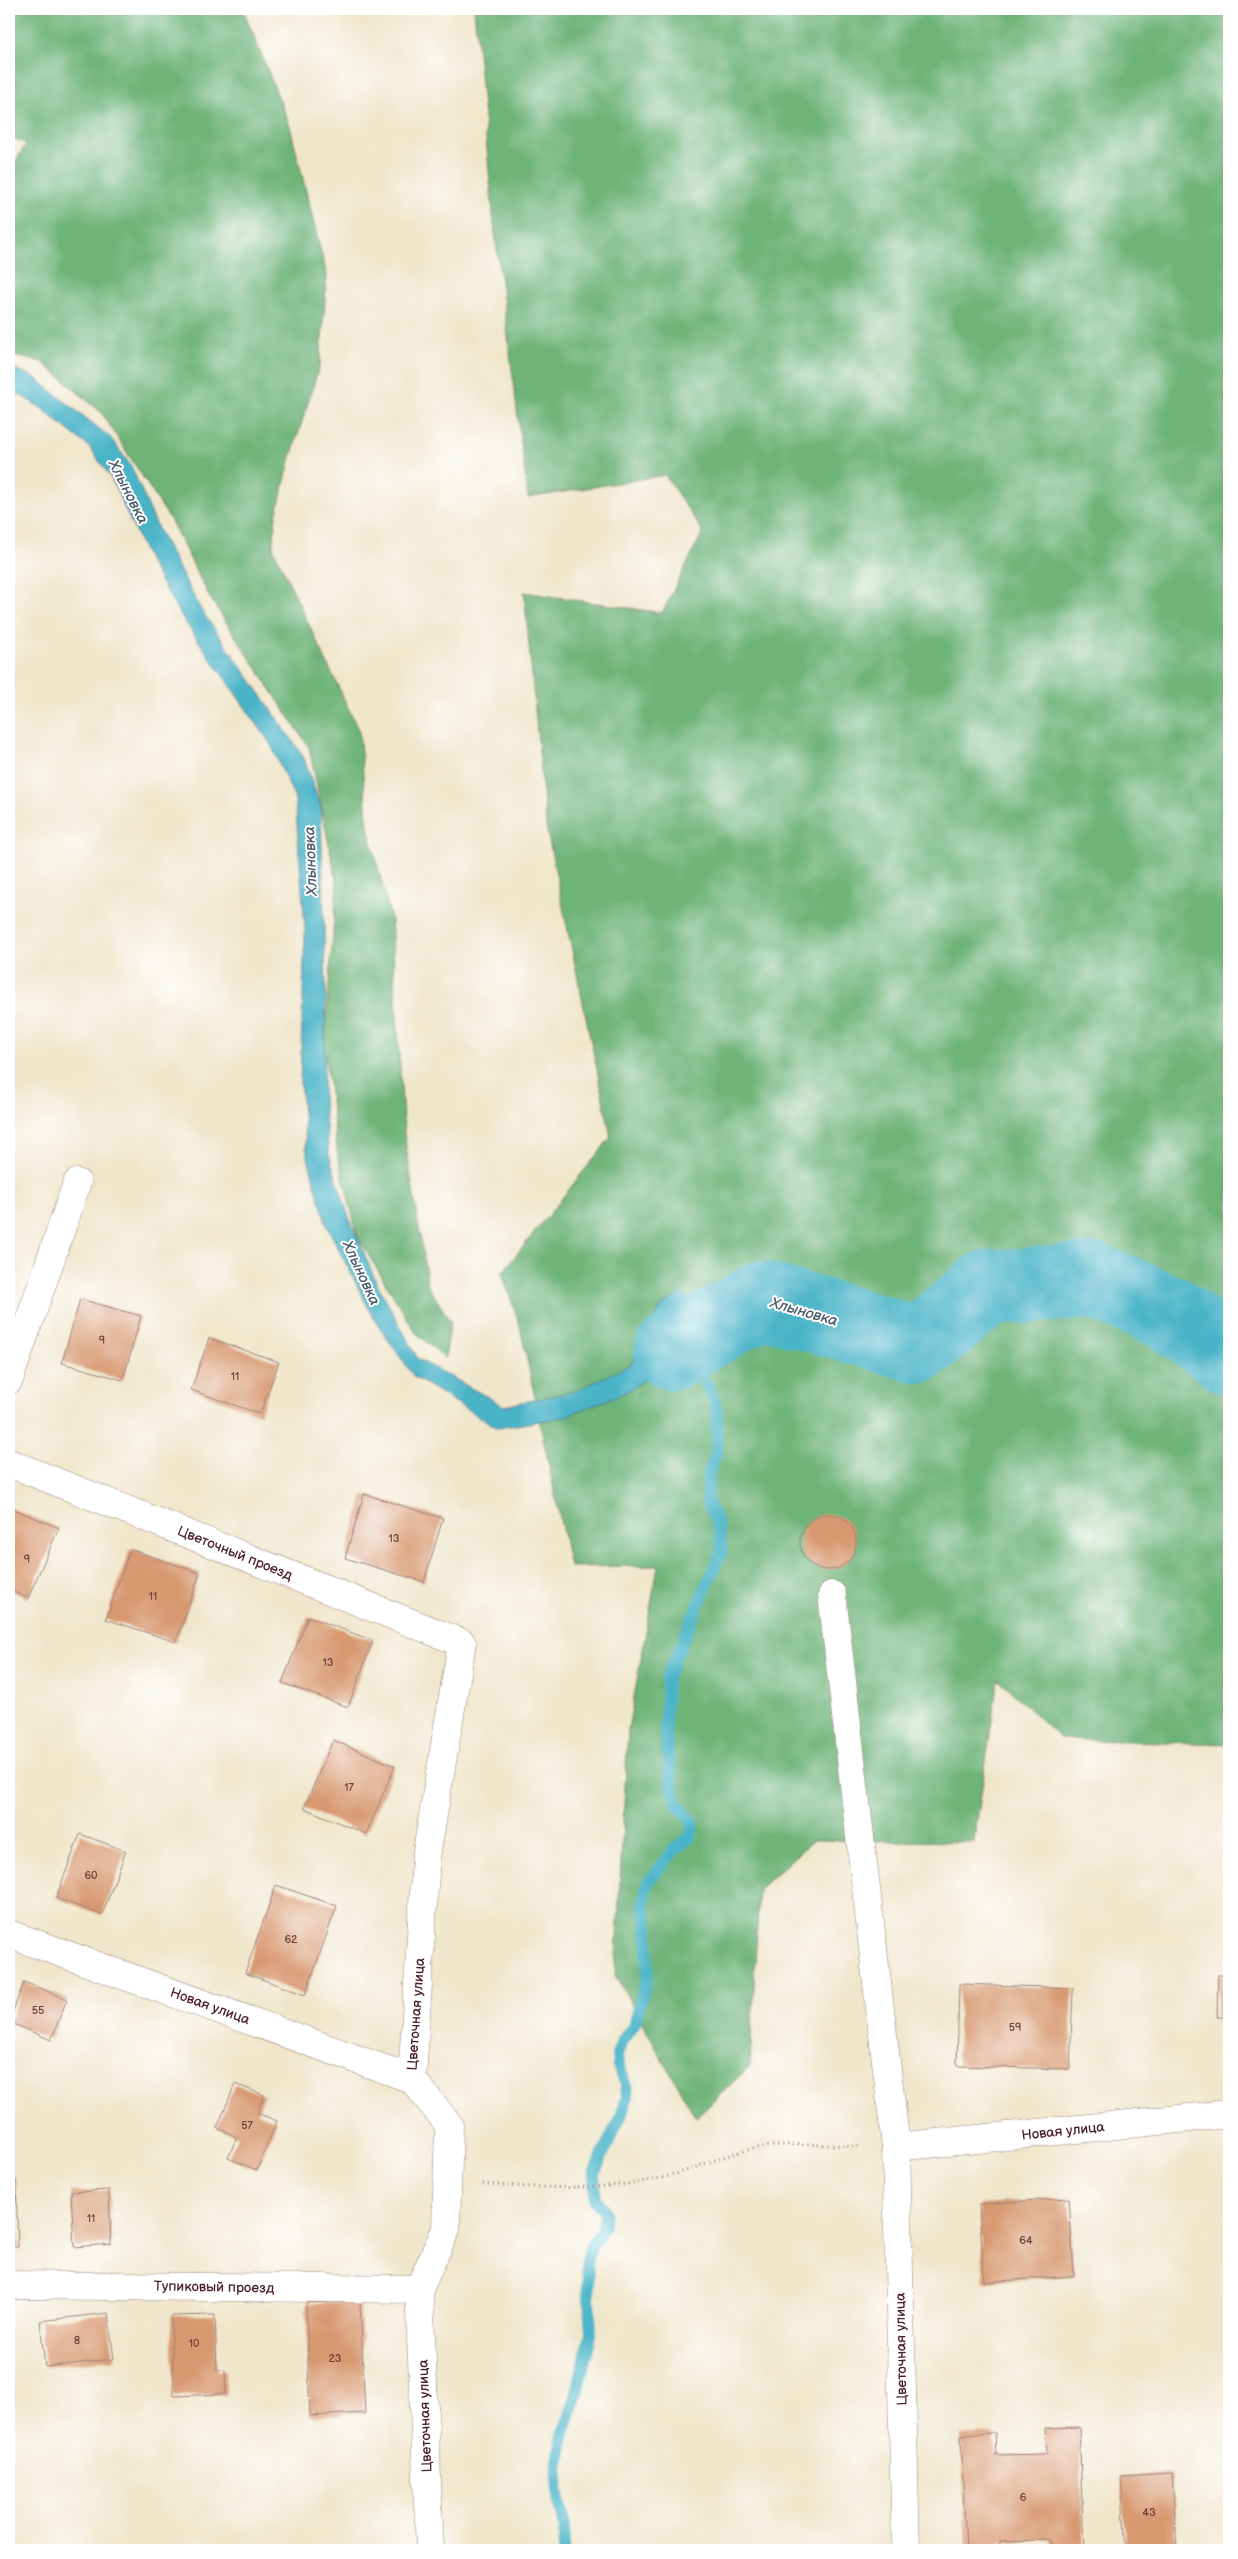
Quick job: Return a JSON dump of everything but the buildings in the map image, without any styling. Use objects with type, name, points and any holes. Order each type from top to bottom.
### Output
[{"type":"street","points":[[9,1380],[77,1183]]},
{"type":"street","name":"Цветочный проезд","points":[[9,1463],[462,1643]]},
{"type":"street","name":"Цветочная улица","points":[[832,1595],[896,2147],[906,2550]]},
{"type":"street","name":"Цветочная улица","points":[[430,2550],[419,2289],[446,2229],[449,2125],[412,2079],[426,1857],[462,1643]]},
{"type":"street","name":"Новая улица","points":[[9,1934],[412,2079]]},
{"type":"street","name":"Новая улица","points":[[896,2147],[1229,2114]]},
{"type":"street","name":"Тупиковый проезд","points":[[9,2285],[419,2289]]},
{"type":"path","points":[[447,2182],[569,2186],[604,2185],[662,2178],[706,2161],[754,2148],[825,2144],[896,2147]]},
{"type":"green space","points":[[9,9],[243,9],[290,126],[327,276],[320,364],[291,457],[276,516],[273,548],[359,731],[368,827],[391,919],[404,1133],[428,1286],[451,1322],[445,1358],[416,1333],[358,1238],[338,1157],[324,1047],[337,884],[309,747],[210,598],[171,521],[101,412],[42,362],[9,355],[9,173],[26,144],[9,136]]},
{"type":"green space","points":[[474,9],[1229,9],[1229,1744],[1061,1739],[998,1679],[974,1842],[813,1840],[759,1889],[750,2066],[696,2118],[615,1975],[628,1729],[658,1566],[570,1567],[520,1326],[502,1273],[611,1137],[546,826],[524,592],[662,613],[703,532],[665,475],[528,498],[494,225]]},
{"type":"water","points":[[9,366],[34,377],[110,437],[131,466],[159,531],[201,610],[304,758],[321,808],[326,996],[323,1097],[329,1155],[349,1217],[377,1284],[418,1359],[504,1406],[576,1391],[631,1364],[662,1305],[681,1294],[700,1306],[698,1319],[762,1299],[724,1325],[696,1355],[683,1354],[626,1392],[564,1417],[498,1428],[414,1377],[374,1319],[327,1226],[307,1155],[300,1082],[305,929],[295,799],[270,743],[181,616],[148,560],[111,478],[90,448],[41,408],[9,388]]},
{"type":"waterway","name":"Хлыновка","points":[[672,1352],[762,1299],[919,1345],[988,1288],[1095,1281],[1170,1313],[1229,1356]]},
{"type":"waterway","points":[[563,2550],[565,2527],[557,2491],[558,2470],[563,2436],[576,2396],[591,2334],[587,2262],[591,2246],[603,2229],[605,2211],[595,2200],[594,2173],[621,2116],[627,2098],[626,2083],[618,2066],[617,2055],[622,2041],[634,2025],[647,1978],[648,1927],[644,1905],[647,1884],[675,1849],[689,1838],[693,1828],[692,1821],[678,1805],[673,1790],[665,1733],[667,1677],[722,1550],[717,1522],[707,1502],[708,1474],[717,1452],[717,1410],[709,1387],[671,1353]]}]
